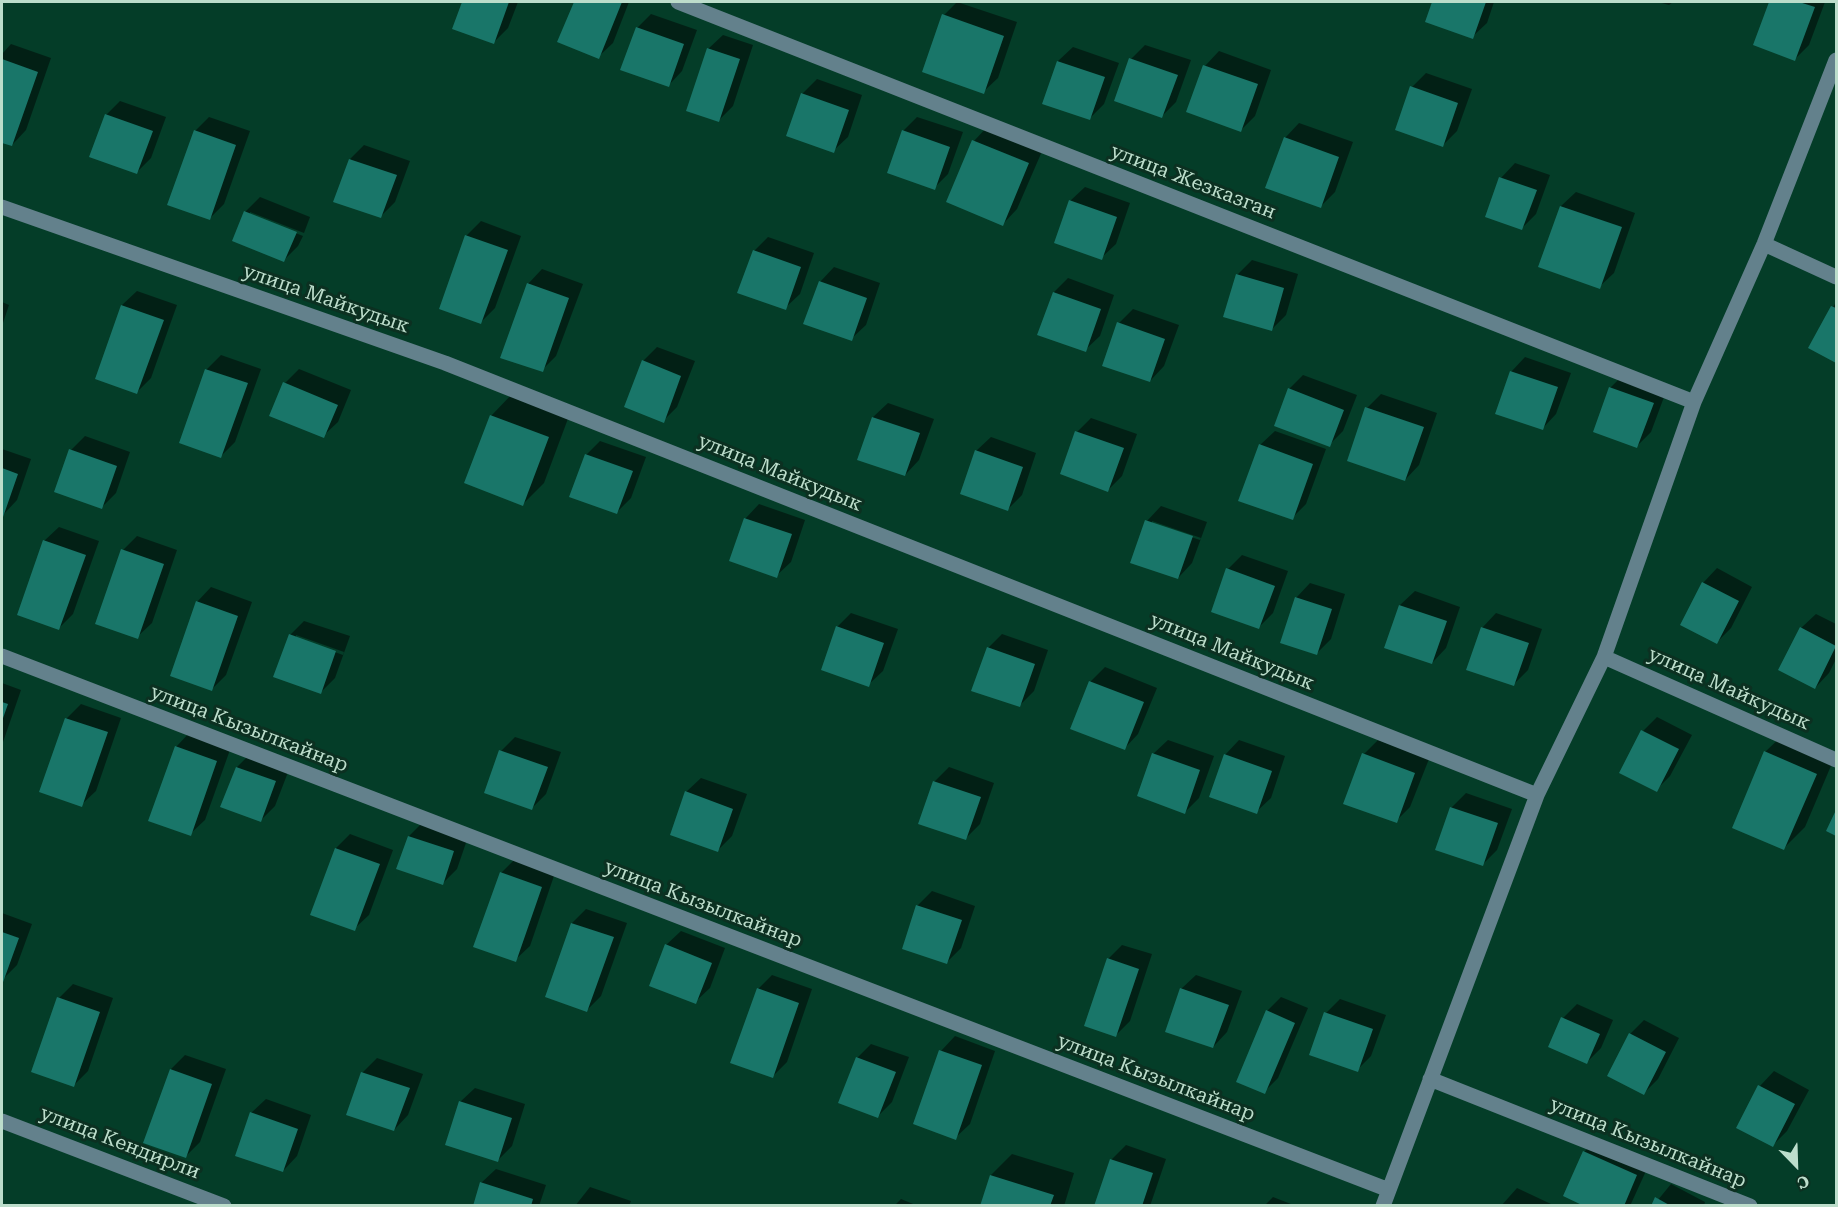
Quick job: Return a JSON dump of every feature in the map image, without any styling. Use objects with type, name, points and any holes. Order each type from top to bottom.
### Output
[{"type":"street","name":"улица Жезказган","points":[[678,2],[1694,402]]},
{"type":"street","points":[[1383,1206],[1537,795],[1604,657],[1694,402],[1764,244],[1836,60]]},
{"type":"street","name":"улица Майкудык","points":[[2,207],[445,363],[1537,795]]},
{"type":"street","points":[[1764,244],[1836,276]]},
{"type":"street","name":"улица Кызылкайнар","points":[[2,656],[1389,1191]]},
{"type":"street","name":"улица Майкудык","points":[[1604,657],[1836,760]]},
{"type":"street","name":"улица Кызылкайнар","points":[[1430,1079],[1750,1206]]},
{"type":"street","name":"улица Кендирли","points":[[2,1120],[224,1206]]},
{"type":"building","points":[[462,2],[509,2],[494,44],[452,29]]},
{"type":"building","points":[[574,2],[622,2],[599,59],[557,42]]},
{"type":"building","points":[[1432,2],[1486,2],[1473,39],[1425,22]]},
{"type":"building","points":[[1769,2],[1799,2],[1815,7],[1795,61],[1753,45]]},
{"type":"building","points":[[942,14],[1004,36],[984,94],[922,72]]},
{"type":"building","points":[[636,27],[684,44],[669,87],[620,70]]},
{"type":"building","points":[[707,48],[740,59],[719,122],[686,111]]},
{"type":"building","points":[[1129,58],[1178,75],[1162,118],[1114,101]]},
{"type":"building","points":[[2,59],[38,72],[12,146],[2,143]]},
{"type":"building","points":[[1057,61],[1105,77],[1090,120],[1042,104]]},
{"type":"building","points":[[1203,65],[1258,84],[1241,132],[1186,112]]},
{"type":"building","points":[[1410,86],[1458,103],[1443,147],[1395,130]]},
{"type":"building","points":[[801,93],[849,110],[834,153],[786,136]]},
{"type":"building","points":[[105,114],[153,131],[137,174],[89,157]]},
{"type":"building","points":[[194,130],[236,145],[210,220],[167,205]]},
{"type":"building","points":[[902,130],[950,147],[935,190],[887,173]]},
{"type":"building","points":[[1284,137],[1339,157],[1321,208],[1265,188]]},
{"type":"building","points":[[972,140],[1029,163],[1003,226],[946,202]]},
{"type":"building","points":[[349,159],[397,175],[381,218],[333,202]]},
{"type":"building","points":[[1499,177],[1537,190],[1522,230],[1485,217]]},
{"type":"building","points":[[1069,200],[1117,217],[1102,260],[1054,243]]},
{"type":"building","points":[[1560,206],[1622,227],[1600,289],[1538,267]]},
{"type":"building","points":[[244,211],[297,232],[284,262],[232,241]]},
{"type":"building","points":[[465,235],[508,250],[481,324],[439,309]]},
{"type":"building","points":[[753,250],[801,267],[786,310],[737,293]]},
{"type":"building","points":[[1236,274],[1284,288],[1272,331],[1223,317]]},
{"type":"building","points":[[819,281],[867,298],[852,341],[803,324]]},
{"type":"building","points":[[527,283],[569,298],[543,372],[500,358]]},
{"type":"building","points":[[1053,292],[1101,309],[1086,352],[1037,335]]},
{"type":"building","points":[[121,305],[164,320],[137,394],[95,379]]},
{"type":"building","points":[[1831,306],[1836,308],[1836,363],[1808,348]]},
{"type":"building","points":[[1117,322],[1165,339],[1150,382],[1102,366]]},
{"type":"building","points":[[642,360],[681,376],[664,423],[624,407]]},
{"type":"building","points":[[205,369],[248,383],[221,458],[179,443]]},
{"type":"building","points":[[1510,371],[1558,387],[1543,430],[1495,414]]},
{"type":"building","points":[[283,382],[338,405],[324,438],[269,416]]},
{"type":"building","points":[[1609,387],[1654,403],[1637,448],[1593,432]]},
{"type":"building","points":[[1288,388],[1344,410],[1330,447],[1274,426]]},
{"type":"building","points":[[1365,407],[1424,427],[1405,481],[1347,461]]},
{"type":"building","points":[[490,415],[549,437],[523,506],[464,483]]},
{"type":"building","points":[[872,417],[920,433],[905,476],[857,460]]},
{"type":"building","points":[[1075,431],[1124,448],[1108,492],[1060,474]]},
{"type":"building","points":[[1259,444],[1313,464],[1293,520],[1238,501]]},
{"type":"building","points":[[69,449],[117,466],[102,509],[54,492]]},
{"type":"building","points":[[975,450],[1023,467],[1008,511],[960,494]]},
{"type":"building","points":[[585,454],[633,471],[617,514],[569,497]]},
{"type":"building","points":[[2,468],[18,474],[2,520]]},
{"type":"building","points":[[744,518],[792,534],[777,578],[729,561]]},
{"type":"building","points":[[1145,520],[1193,536],[1178,579],[1130,563]]},
{"type":"building","points":[[43,540],[86,555],[59,630],[17,615]]},
{"type":"building","points":[[121,549],[164,564],[138,639],[95,624]]},
{"type":"building","points":[[1226,568],[1275,586],[1259,629],[1211,612]]},
{"type":"building","points":[[1702,582],[1739,601],[1717,644],[1680,625]]},
{"type":"building","points":[[1295,597],[1332,609],[1317,655],[1280,643]]},
{"type":"building","points":[[196,601],[238,616],[212,691],[170,676]]},
{"type":"building","points":[[1399,605],[1447,621],[1432,664],[1384,648]]},
{"type":"building","points":[[836,626],[884,643],[869,687],[821,670]]},
{"type":"building","points":[[1481,627],[1529,643],[1514,686],[1466,670]]},
{"type":"building","points":[[1800,627],[1836,646],[1815,689],[1778,670]]},
{"type":"building","points":[[289,634],[336,651],[321,694],[273,677]]},
{"type":"building","points":[[987,647],[1035,664],[1020,707],[971,691]]},
{"type":"building","points":[[1089,681],[1144,702],[1125,750],[1070,729]]},
{"type":"building","points":[[2,702],[8,704],[2,721]]},
{"type":"building","points":[[65,718],[108,732],[82,807],[39,792]]},
{"type":"building","points":[[1641,730],[1679,749],[1657,792],[1619,773]]},
{"type":"building","points":[[175,746],[217,761],[191,836],[148,821]]},
{"type":"building","points":[[499,750],[548,767],[532,810],[484,793]]},
{"type":"building","points":[[1764,751],[1817,774],[1784,850],[1732,828]]},
{"type":"building","points":[[1152,753],[1200,770],[1185,814],[1137,796]]},
{"type":"building","points":[[1362,753],[1415,773],[1397,823],[1343,804]]},
{"type":"building","points":[[1224,754],[1272,771],[1257,814],[1209,797]]},
{"type":"building","points":[[236,767],[276,781],[261,822],[220,807]]},
{"type":"building","points":[[933,781],[981,797],[966,840],[918,824]]},
{"type":"building","points":[[685,791],[733,809],[718,852],[670,835]]},
{"type":"building","points":[[1450,807],[1498,823],[1483,866],[1435,850]]},
{"type":"building","points":[[1836,810],[1836,836],[1826,831]]},
{"type":"building","points":[[408,836],[454,851],[443,885],[396,869]]},
{"type":"building","points":[[335,848],[380,864],[355,931],[310,915]]},
{"type":"building","points":[[500,872],[542,887],[516,962],[473,947]]},
{"type":"building","points":[[916,905],[962,920],[947,964],[902,949]]},
{"type":"building","points":[[571,923],[614,937],[587,1012],[545,997]]},
{"type":"building","points":[[2,932],[19,938],[2,985]]},
{"type":"building","points":[[665,944],[712,963],[696,1004],[649,986]]},
{"type":"building","points":[[1107,958],[1139,969],[1116,1037],[1084,1026]]},
{"type":"building","points":[[757,988],[799,1003],[773,1078],[730,1063]]},
{"type":"building","points":[[1180,988],[1229,1005],[1213,1048],[1165,1032]]},
{"type":"building","points":[[57,997],[100,1012],[74,1087],[31,1072]]},
{"type":"building","points":[[1266,1010],[1295,1023],[1265,1094],[1236,1082]]},
{"type":"building","points":[[1324,1012],[1373,1029],[1358,1072],[1309,1055]]},
{"type":"building","points":[[1561,1017],[1600,1034],[1587,1064],[1548,1047]]},
{"type":"building","points":[[1629,1033],[1666,1052],[1644,1095],[1607,1076]]},
{"type":"building","points":[[939,1050],[982,1065],[956,1140],[913,1124]]},
{"type":"building","points":[[856,1057],[896,1072],[878,1118],[838,1103]]},
{"type":"building","points":[[170,1069],[212,1084],[186,1158],[143,1143]]},
{"type":"building","points":[[361,1072],[410,1088],[394,1131],[346,1115]]},
{"type":"building","points":[[1758,1085],[1795,1104],[1773,1147],[1736,1128]]},
{"type":"building","points":[[459,1101],[512,1118],[498,1162],[445,1145]]},
{"type":"building","points":[[250,1112],[298,1129],[283,1172],[235,1156]]},
{"type":"building","points":[[1583,1151],[1637,1175],[1624,1206],[1584,1206],[1563,1196]]},
{"type":"building","points":[[1110,1159],[1153,1173],[1142,1206],[1094,1206]]},
{"type":"building","points":[[990,1175],[1054,1195],[1050,1206],[980,1206]]},
{"type":"building","points":[[480,1182],[533,1199],[531,1206],[473,1206]]},
{"type":"building","points":[[1655,1197],[1671,1206],[1651,1206]]}]
